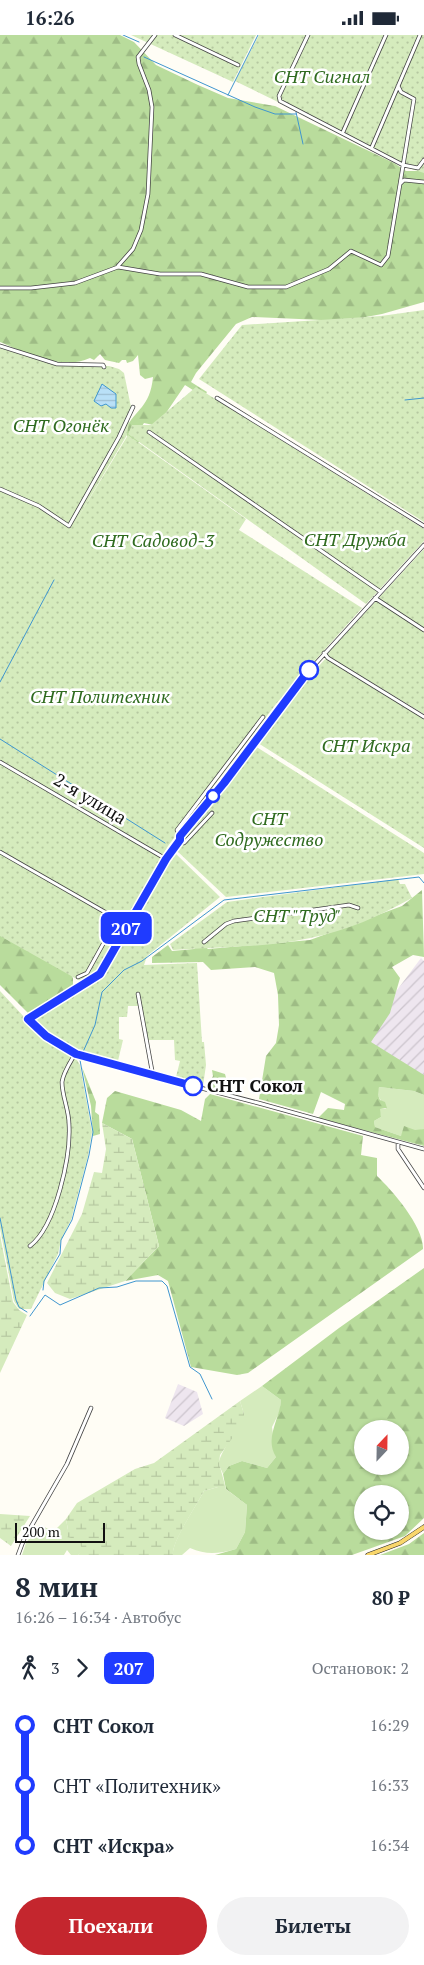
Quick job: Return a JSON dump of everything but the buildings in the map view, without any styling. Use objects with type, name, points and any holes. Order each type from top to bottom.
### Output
[{"type":"main road","points":[[368,1555],[400,1543],[424,1527]]},
{"type":"street","points":[[150,35],[150,41]]},
{"type":"street","points":[[0,288],[31,288],[75,283],[118,267],[133,249],[148,194],[152,107],[149,90],[138,64],[138,57],[155,35]]},
{"type":"street","points":[[175,35],[238,65]]},
{"type":"street","points":[[308,35],[279,98],[288,105],[404,165],[418,168],[424,160]]},
{"type":"street","points":[[343,133],[386,35]]},
{"type":"street","points":[[372,147],[420,35]]},
{"type":"street","points":[[118,267],[160,274],[202,274],[248,287],[286,287],[329,269],[351,251],[381,265],[388,256],[414,99],[401,92],[398,86]]},
{"type":"street","points":[[400,184],[404,181],[424,182]]},
{"type":"street","points":[[0,346],[57,365],[103,365],[104,367]]},
{"type":"street","points":[[217,398],[424,526]]},
{"type":"street","points":[[0,489],[39,506],[70,525],[119,437],[133,407]]},
{"type":"street","points":[[149,432],[381,592]]},
{"type":"street","points":[[424,545],[324,653],[290,694],[224,783],[180,836],[97,977],[28,1019],[46,1036],[76,1054],[424,1149]]},
{"type":"street","points":[[375,598],[424,630]]},
{"type":"street","points":[[324,653],[328,658],[424,717]]},
{"type":"street","points":[[180,836],[177,830],[263,717]]},
{"type":"street","name":"2-я улица","points":[[0,762],[166,859]]},
{"type":"street","points":[[178,842],[184,843],[209,813],[212,813]]},
{"type":"street","points":[[0,852],[116,921],[123,935]]},
{"type":"street","points":[[204,942],[226,924],[234,921],[349,905],[358,908]]},
{"type":"street","points":[[78,977],[87,973],[116,921]]},
{"type":"street","points":[[138,994],[153,1076]]},
{"type":"street","points":[[30,1246],[37,1241],[48,1224],[66,1161],[69,1121],[62,1079],[76,1054]]},
{"type":"street","points":[[398,1143],[398,1149],[424,1188]]},
{"type":"street","points":[[18,1555],[24,1539],[67,1463],[91,1408]]},
{"type":"shaded area","points":[[421,958],[424,961],[424,1078],[362,1037]]},
{"type":"shaded area","points":[[178,1384],[197,1392],[203,1414],[184,1426],[165,1418]]},
{"type":"green space","points":[[0,35],[120,35],[134,42],[156,65],[198,85],[228,98],[275,106],[394,163],[406,171],[424,171],[424,302],[382,314],[344,321],[252,317],[236,324],[196,373],[191,382],[207,392],[204,397],[185,385],[166,413],[153,425],[144,423],[142,426],[145,435],[136,445],[128,438],[125,430],[146,402],[153,377],[145,379],[140,375],[138,355],[133,361],[127,363],[126,360],[122,360],[119,363],[105,360],[100,354],[94,360],[90,358],[68,363],[56,362],[0,342]]},
{"type":"green space","points":[[131,35],[256,35],[233,82]]},
{"type":"green space","name":"СНТ Сигнал","points":[[259,35],[424,35],[424,173],[402,166],[344,134],[348,123],[343,134],[235,81]]},
{"type":"green space","points":[[424,310],[424,522],[199,379],[242,325],[381,316]]},
{"type":"green space","points":[[0,347],[54,365],[109,366],[119,369],[124,373],[131,407],[127,435],[73,526],[128,435],[246,519],[239,530],[362,608],[276,704],[168,846],[101,967],[82,982],[0,936]]},
{"type":"green space","name":"СНТ Дружба","points":[[196,387],[424,529],[424,541],[366,604],[128,434],[132,425],[151,425]]},
{"type":"green space","points":[[424,549],[424,714],[326,655]]},
{"type":"green space","name":"СНТ Искра","points":[[326,658],[424,716],[424,848],[258,743],[302,685]]},
{"type":"green space","name":"СНТ Содружество","points":[[255,746],[424,853],[424,874],[226,897],[176,850]]},
{"type":"green space","points":[[174,852],[220,897],[147,956],[144,965],[197,963],[202,1042],[204,1042],[206,1065],[203,1086],[175,1081],[180,1061],[175,1060],[174,1040],[146,1040],[139,1006],[128,1006],[127,1017],[119,1017],[119,1039],[123,1040],[117,1065],[72,1050],[53,1039],[33,1022],[35,1017],[99,979],[104,974]]},
{"type":"green space","name":"СНТ \"Труд\"","points":[[398,879],[400,884],[405,884],[412,898],[375,917],[323,935],[259,945],[173,950],[170,944],[227,902]]},
{"type":"green space","points":[[422,890],[424,957],[413,955],[392,967],[400,978],[390,1013],[371,1042],[424,1075],[424,1095],[414,1091],[379,1087],[378,1095],[380,1100],[385,1102],[387,1108],[380,1109],[381,1117],[374,1121],[375,1127],[401,1136],[404,1126],[415,1130],[424,1129],[424,1146],[318,1118],[328,1108],[344,1110],[345,1104],[321,1092],[313,1114],[259,1099],[266,1056],[276,1043],[279,1025],[278,995],[274,973],[255,967],[211,970],[203,962],[152,963],[152,957],[168,945],[172,951],[194,949],[201,943],[208,949],[310,940],[402,906]]},
{"type":"green space","points":[[0,931],[71,975],[73,986],[28,1013],[0,985]]},
{"type":"green space","points":[[0,991],[39,1033],[75,1057],[80,1065],[92,1132],[88,1156],[71,1220],[61,1240],[58,1254],[31,1309],[19,1309],[14,1301],[0,1228]]},
{"type":"green space","points":[[82,1067],[96,1102],[95,1112],[99,1115],[100,1134],[93,1136],[91,1106]]},
{"type":"green space","points":[[212,1070],[225,1074],[228,1085],[226,1090],[210,1088],[209,1084],[213,1076]]},
{"type":"green space","points":[[379,1087],[414,1091],[424,1095],[424,1129],[401,1136],[375,1127],[374,1121],[381,1117],[379,1109],[386,1109],[377,1094]]},
{"type":"green space","points":[[115,1091],[181,1110],[201,1121],[205,1099],[210,1094],[363,1136],[361,1155],[377,1158],[377,1176],[391,1190],[413,1220],[422,1240],[423,1249],[248,1373],[237,1375],[191,1367],[168,1281],[158,1275],[125,1281],[159,1246],[132,1139],[102,1123],[107,1098]]},
{"type":"green space","points":[[102,1123],[132,1139],[159,1246],[125,1281],[70,1299],[55,1293],[47,1283],[82,1214],[94,1172],[102,1173],[106,1149]]},
{"type":"green space","points":[[0,1235],[13,1302],[19,1310],[27,1315],[0,1373]]},
{"type":"green space","points":[[424,1268],[424,1518],[409,1532],[409,1485],[354,1485],[354,1540],[394,1540],[352,1555],[215,1555],[236,1549],[245,1532],[247,1505],[226,1489],[223,1474],[229,1466],[242,1461],[267,1468],[276,1457],[273,1450],[272,1436],[281,1400],[262,1386],[339,1328]]},
{"type":"green space","points":[[262,1386],[281,1400],[280,1411],[272,1427],[276,1457],[267,1468],[242,1461],[229,1466],[223,1474],[219,1464],[220,1460],[225,1447],[244,1414],[240,1401]]},
{"type":"green space","points":[[240,1401],[244,1422],[220,1455],[219,1463],[226,1489],[218,1487],[204,1491],[180,1533],[173,1549],[173,1555],[78,1555],[81,1551],[80,1544],[76,1539],[67,1537],[66,1519],[77,1503],[135,1469],[154,1463]]},
{"type":"green space","points":[[223,1487],[247,1505],[245,1532],[236,1549],[212,1553],[190,1548],[182,1555],[173,1555],[176,1541],[204,1491]]},
{"type":"green space","points":[[0,1514],[30,1516],[11,1546],[0,1538]]},
{"type":"green space","points":[[66,1519],[68,1530],[82,1544],[82,1551],[78,1555],[71,1555],[67,1550],[64,1555],[22,1555],[26,1543],[39,1525],[54,1531]]},
{"type":"green space","points":[[424,1533],[424,1555],[380,1555],[409,1544]]},
{"type":"water","points":[[102,384],[116,394],[116,408],[111,408],[106,404],[101,406],[94,401]]},
{"type":"waterway","points":[[123,35],[139,42]]},
{"type":"waterway","points":[[228,95],[258,35]]},
{"type":"waterway","points":[[144,57],[255,107],[275,114],[296,114]]},
{"type":"waterway","points":[[296,112],[303,144]]},
{"type":"waterway","points":[[405,400],[424,398]]},
{"type":"waterway","points":[[0,682],[54,580]]},
{"type":"waterway","points":[[0,739],[165,843]]},
{"type":"waterway","points":[[83,1052],[95,1025],[102,992],[124,970],[142,961],[224,900],[419,877],[424,883]]},
{"type":"waterway","points":[[43,1290],[44,1281],[60,1254],[61,1240],[72,1220],[93,1132],[80,1060]]},
{"type":"waterway","points":[[0,1218],[16,1300],[19,1307],[27,1312]]},
{"type":"waterway","points":[[30,1316],[45,1295],[60,1305],[99,1288],[117,1287],[136,1281],[162,1281],[167,1286],[190,1367],[200,1374],[212,1399]]},
{"type":"bus line","name":"207","points":[[193,1086],[76,1054],[46,1036],[28,1019],[100,974],[166,859],[180,840],[180,836],[224,783],[309,670]]},
{"type":"place","name":"СНТ Сокол","points":[[193,1086]]},
{"type":"park label","name":"СНТ Огонёк","points":[[61,426]]},
{"type":"park label","name":"СНТ Садовод-3","points":[[153,541]]},
{"type":"park label","name":"СНТ Политехник","points":[[100,697]]}]
